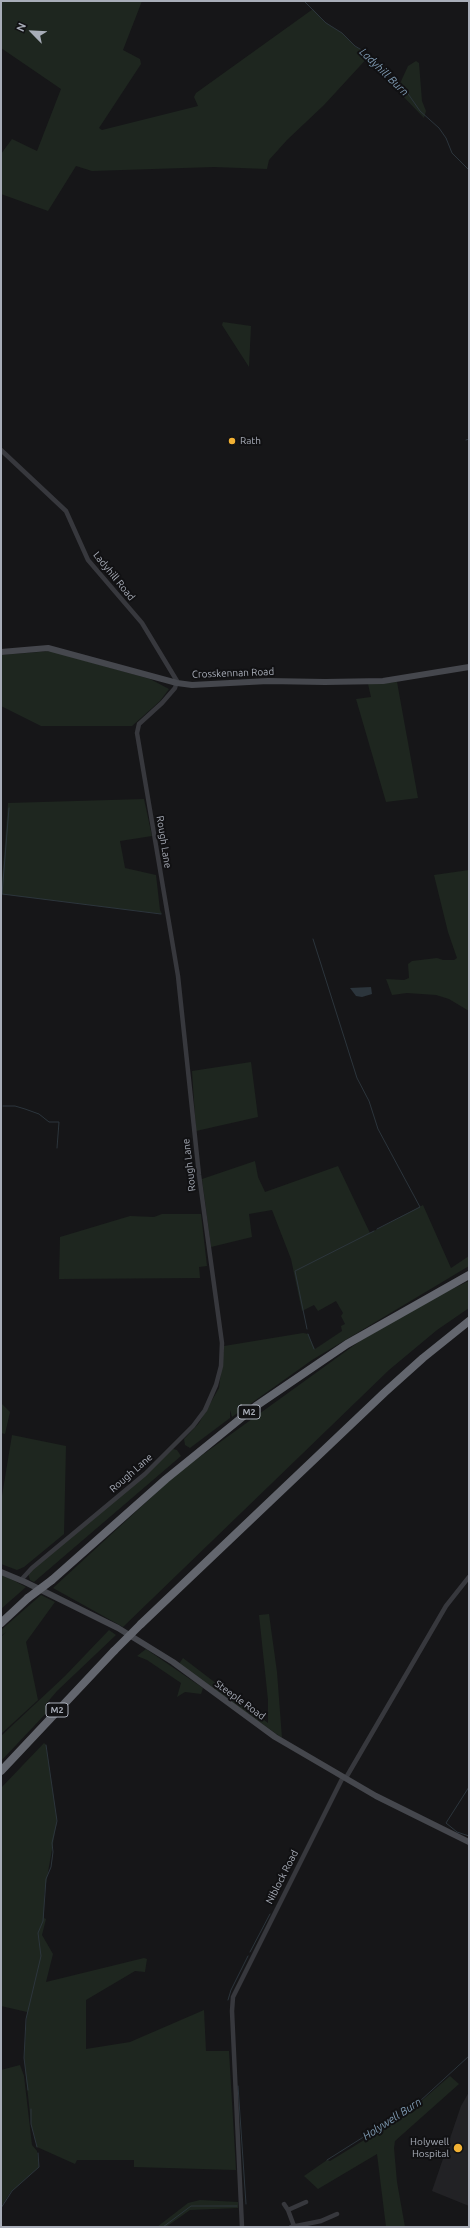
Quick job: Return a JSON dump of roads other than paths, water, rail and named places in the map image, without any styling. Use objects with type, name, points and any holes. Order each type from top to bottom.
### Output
[{"type":"highway","name":"M2","points":[[1,1623],[166,1479],[250,1411],[347,1344],[469,1274]]},
{"type":"highway","name":"M2","points":[[1,1771],[141,1624],[384,1393],[423,1358],[469,1321]]},
{"type":"street","name":"Ladyhill Road","points":[[1,450],[66,511],[88,560],[143,624],[177,683]]},
{"type":"street","name":"Crosskennan Road","points":[[1,652],[48,648],[177,683],[192,685],[268,681],[383,681],[469,667]]},
{"type":"street","name":"Rough Lane","points":[[22,1580],[32,1568],[54,1549],[145,1474],[188,1432],[209,1402],[220,1372],[222,1343],[199,1175],[178,976],[137,733],[139,724],[162,703],[177,683]]},
{"type":"street","name":"Steeple Road","points":[[1,1572],[22,1580],[118,1628],[173,1662],[275,1737],[376,1796],[469,1842]]},
{"type":"street","name":"Niblock Road","points":[[241,2227],[242,2221],[232,2010],[233,1997],[294,1873],[344,1778],[446,1606],[469,1577]]},
{"type":"street","points":[[288,2210],[306,2202]]},
{"type":"street","points":[[284,2204],[288,2210],[292,2226],[314,2222],[333,2214]]},
{"type":"waterway","name":"Ladyhill Burn","points":[[304,1],[326,23],[342,33],[355,46],[370,55],[378,63],[381,71],[404,88],[420,111],[439,128],[446,138],[452,153],[469,170]]},
{"type":"waterway","points":[[9,808],[2,894],[161,914]]},
{"type":"waterway","points":[[313,939],[357,1078],[369,1101],[378,1129],[420,1207],[377,1229]]},
{"type":"waterway","points":[[3,1106],[15,1106],[39,1114],[49,1122],[59,1122],[57,1148]]},
{"type":"waterway","points":[[307,1329],[295,1271],[374,1231]]},
{"type":"waterway","points":[[308,1334],[314,1349]]},
{"type":"waterway","points":[[28,2090],[24,2058],[26,2019],[41,1956],[38,1933],[43,1921],[46,1879],[51,1867],[53,1852],[52,1843],[57,1821],[46,1745]]},
{"type":"waterway","name":"Holywell Burn","points":[[469,1787],[446,1823],[457,1832],[469,1836]]},
{"type":"waterway","points":[[250,1952],[270,1914]]},
{"type":"waterway","points":[[228,2000],[231,1990],[248,1956]]},
{"type":"waterway","name":"Holywell Burn","points":[[327,2160],[419,2102],[469,2056]]},
{"type":"waterway","points":[[238,2086],[246,2204]]},
{"type":"waterway","points":[[31,2109],[31,2124],[37,2147]]},
{"type":"waterway","points":[[1,2208],[12,2191],[39,2167],[38,2153]]},
{"type":"waterway","name":"Holywell Burn","points":[[163,2227],[191,2206],[237,2206]]},
{"type":"place","name":"Rath","points":[[232,441]]},
{"type":"place","name":"Holywell Hospital","points":[[458,2148]]}]
